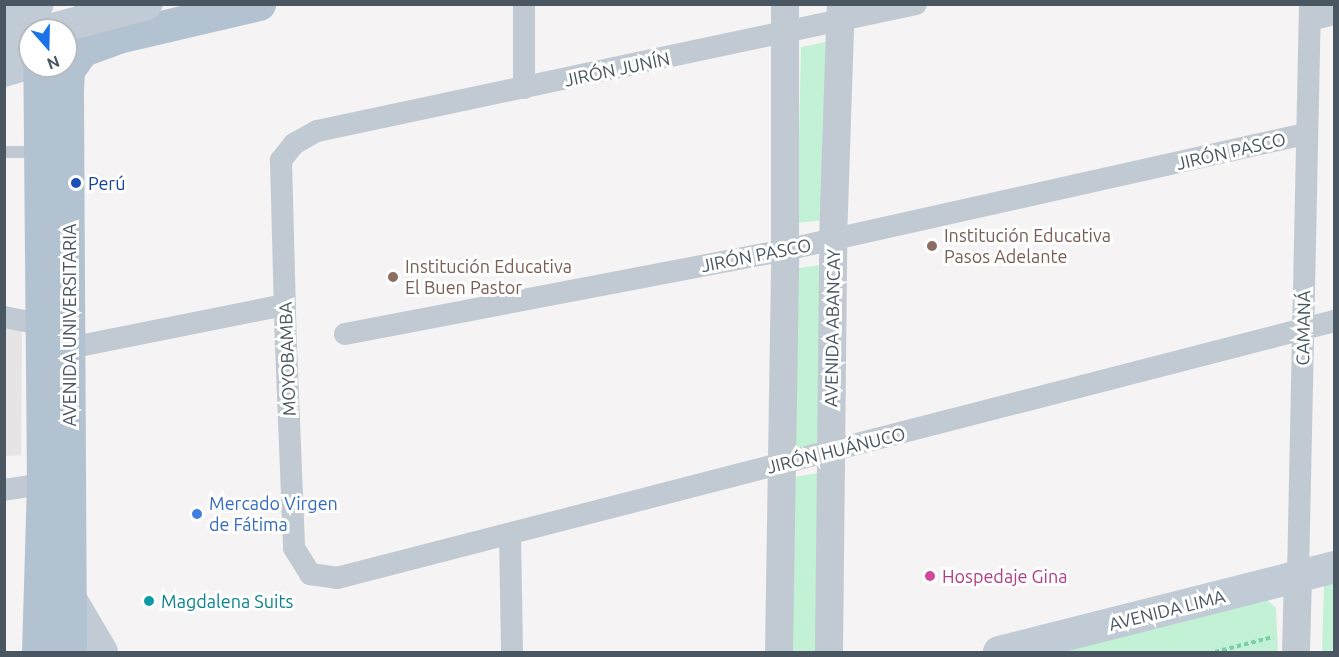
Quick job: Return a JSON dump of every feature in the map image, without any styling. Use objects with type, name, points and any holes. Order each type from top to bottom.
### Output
[{"type":"main road","points":[[4,13],[38,4]]},
{"type":"main road","name":"AVENIDA UNIVERSITARIA","points":[[70,652],[67,90],[68,70],[90,35],[91,4]]},
{"type":"main road","points":[[78,22],[147,4]]},
{"type":"main road","points":[[82,50],[118,37],[259,4]]},
{"type":"main road","name":"AVENIDA UNIVERSITARIA","points":[[38,652],[43,483],[39,78]]},
{"type":"main road","name":"AVENIDA LIMA","points":[[999,652],[1335,567]]},
{"type":"main road","points":[[68,594],[102,652]]},
{"type":"street","points":[[524,4],[524,88]]},
{"type":"street","points":[[778,652],[779,463],[785,250],[785,4]]},
{"type":"street","name":"JIRÓN JUNÍN","points":[[317,131],[785,35],[841,13],[916,4]]},
{"type":"street","name":"AVENIDA ABANCAY","points":[[829,652],[833,240],[841,13]]},
{"type":"street","points":[[1310,13],[1335,14]]},
{"type":"street","name":"CAMANÁ","points":[[1297,641],[1305,134],[1310,13]]},
{"type":"street","name":"MOYOBAMBA","points":[[317,131],[294,144],[281,160],[294,548],[310,574],[337,578]]},
{"type":"street","name":"JIRÓN PASCO","points":[[345,334],[833,240],[1305,134]]},
{"type":"street","points":[[69,348],[285,305]]},
{"type":"street","points":[[4,317],[41,324]]},
{"type":"street","name":"JIRÓN HUÁNUCO","points":[[337,578],[1335,321]]},
{"type":"street","points":[[4,490],[43,483]]},
{"type":"street","points":[[510,534],[512,652]]},
{"type":"lane","points":[[4,152],[39,152]]},
{"type":"path","points":[[1215,652],[1297,641]]},
{"type":"shaded area","points":[[4,327],[22,328],[21,455],[5,456]]},
{"type":"green space","points":[[831,41],[825,220],[797,223],[801,47]]},
{"type":"green space","points":[[828,264],[821,445],[796,450],[792,269]]},
{"type":"green space","points":[[818,473],[817,652],[789,652],[794,477]]},
{"type":"green space","points":[[1334,583],[1334,652],[1322,652],[1324,586]]},
{"type":"green space","points":[[1266,599],[1276,608],[1278,652],[1056,652]]},
{"type":"place","name":"Perú","points":[[76,183]]},
{"type":"place","name":"Institución Educativa Pasos Adelante","points":[[932,246]]},
{"type":"place","name":"Institución Educativa El Buen Pastor","points":[[393,277]]},
{"type":"place","name":"Mercado Virgen de Fátima","points":[[197,514]]},
{"type":"place","name":"Hospedaje Gina","points":[[930,576]]},
{"type":"place","name":"Magdalena Suits","points":[[149,601]]}]
